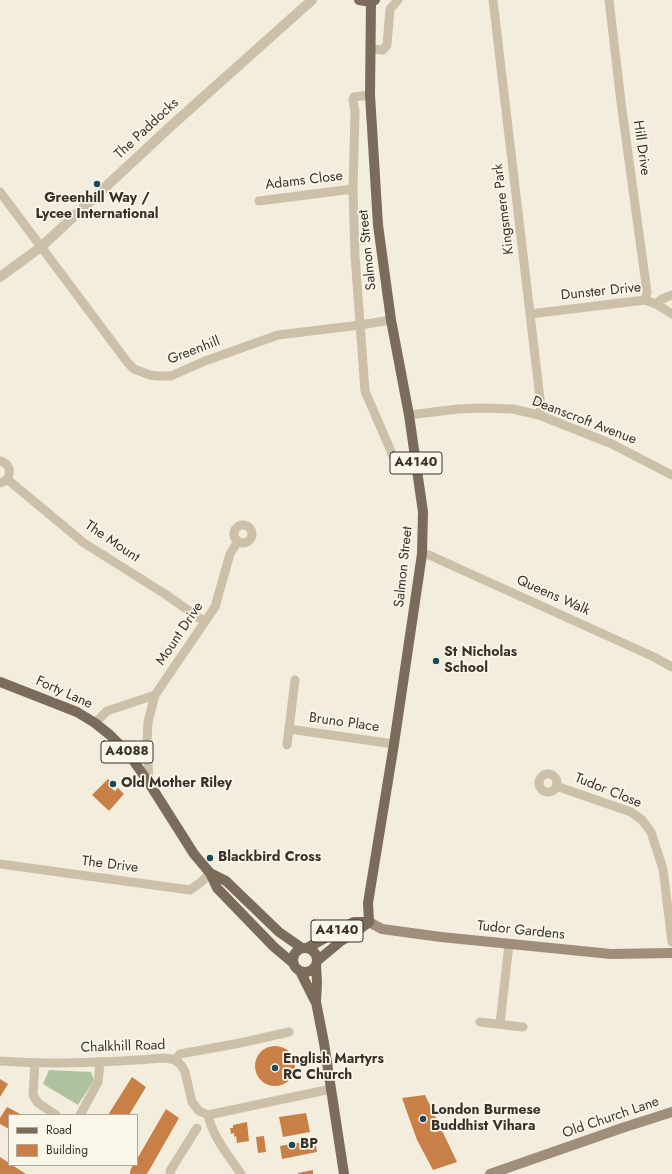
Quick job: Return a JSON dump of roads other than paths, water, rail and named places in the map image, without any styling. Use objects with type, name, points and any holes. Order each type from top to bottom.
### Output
[{"type":"main road","points":[[359,0],[373,1]]},
{"type":"main road","name":"Salmon Street","points":[[368,922],[368,904],[394,744],[422,554],[423,512],[409,415],[391,320],[378,225],[370,95],[373,1]]},
{"type":"main road","name":"Forty Lane","points":[[0,682],[78,712],[95,723],[128,753],[194,854],[210,873],[217,888],[274,947],[296,967]]},
{"type":"main road","name":"Forty Lane","points":[[210,873],[226,881],[279,932],[305,948]]},
{"type":"main road","name":"A4140","points":[[305,948],[354,922],[368,922]]},
{"type":"main road","name":"Tudor Gardens","points":[[368,922],[382,929],[509,944],[611,954],[672,953]]},
{"type":"main road","name":"A4140","points":[[316,963],[341,941],[356,932],[368,922]]},
{"type":"main road","points":[[305,948],[315,953],[316,963],[309,971],[305,972],[296,967],[293,958],[294,953],[305,948]]},
{"type":"main road","name":"A4088","points":[[316,963],[316,1002],[344,1174]]},
{"type":"main road","name":"A4088","points":[[296,967],[316,1002]]},
{"type":"main road","name":"Old Church Lane","points":[[490,1174],[672,1112]]},
{"type":"street","name":"The Paddocks","points":[[0,277],[41,247],[171,126],[312,0]]},
{"type":"street","points":[[371,49],[383,50],[387,45],[390,9],[398,0]]},
{"type":"street","name":"Kingsmere Park","points":[[493,0],[541,407],[539,415]]},
{"type":"street","name":"Hill Drive","points":[[609,0],[622,110],[647,292],[646,300]]},
{"type":"street","name":"Salmon Street","points":[[370,95],[354,97],[353,100],[355,112],[353,189],[355,256],[364,391],[396,463],[416,462]]},
{"type":"street","name":"Adams Close","points":[[259,201],[353,189]]},
{"type":"street","name":"Greenhill","points":[[0,192],[128,363],[134,369],[150,375],[170,376],[205,360],[278,335],[391,320]]},
{"type":"street","points":[[656,304],[662,299],[672,296]]},
{"type":"street","name":"Dunster Drive","points":[[530,314],[646,300],[656,304],[672,314]]},
{"type":"street","name":"Deanscroft Avenue","points":[[409,415],[458,409],[483,408],[513,410],[539,415],[612,444],[672,475]]},
{"type":"street","name":"The Mount","points":[[0,461],[7,465],[10,470],[10,475],[4,481],[84,542],[165,594],[205,622]]},
{"type":"street","name":"Mount Drive","points":[[149,783],[147,741],[148,722],[155,695],[215,607],[230,554],[238,542]]},
{"type":"street","name":"Queens Walk","points":[[422,554],[436,558],[654,657],[672,667]]},
{"type":"street","name":"Bruno Place","points":[[287,745],[295,680]]},
{"type":"street","points":[[95,723],[107,711],[155,695]]},
{"type":"street","name":"Bruno Place","points":[[289,729],[394,744]]},
{"type":"street","name":"Tudor Close","points":[[556,786],[631,812],[642,820],[651,832],[663,869],[672,942]]},
{"type":"street","name":"The Drive","points":[[0,864],[190,890],[210,873]]},
{"type":"street","points":[[500,1024],[509,944]]},
{"type":"street","points":[[480,1022],[523,1027]]},
{"type":"street","name":"Chalkhill Road","points":[[0,1061],[35,1063],[100,1063],[166,1058],[175,1060],[180,1054],[219,1048],[289,1032]]},
{"type":"street","points":[[175,1060],[181,1065],[185,1072],[192,1102],[199,1111],[208,1115],[331,1089]]},
{"type":"street","points":[[35,1063],[33,1095],[38,1103],[54,1114]]},
{"type":"street","points":[[81,1114],[98,1082],[100,1063]]},
{"type":"street","points":[[208,1115],[210,1125],[218,1140],[241,1174]]},
{"type":"street","points":[[171,1174],[170,1171],[197,1128]]},
{"type":"place","name":"Greenhill Way / Lycee International","points":[[97,184]]},
{"type":"place","name":"St Nicholas School","points":[[436,661]]},
{"type":"place","name":"Old Mother Riley","points":[[113,784]]},
{"type":"place","name":"Blackbird Cross","points":[[210,858]]},
{"type":"place","name":"English Martyrs RC Church","points":[[275,1068]]},
{"type":"place","name":"London Burmese Buddhist Vihara","points":[[423,1119]]},
{"type":"place","name":"BP","points":[[292,1145]]}]
